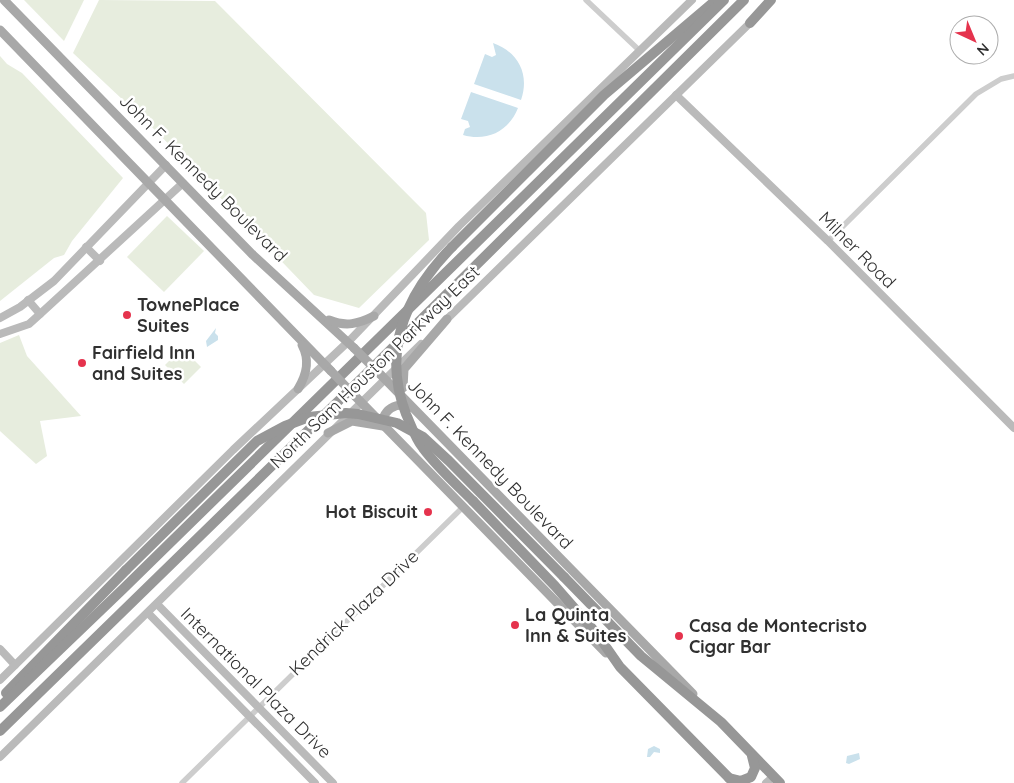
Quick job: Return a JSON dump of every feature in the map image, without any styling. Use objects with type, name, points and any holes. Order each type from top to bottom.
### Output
[{"type":"highway","points":[[716,0],[604,95],[452,247],[425,278],[410,302],[401,328],[396,372],[401,401],[417,439],[439,467],[555,586],[596,634],[620,667],[731,780],[741,781],[751,777],[755,768],[752,756]]},
{"type":"highway","name":"North Sam Houston Parkway East","points":[[0,707],[123,590],[724,0]]},
{"type":"highway","name":"North Sam Houston Parkway East","points":[[0,731],[367,373],[744,0]]},
{"type":"highway","points":[[750,23],[772,0]]},
{"type":"highway","points":[[0,700],[126,570],[257,441],[285,426],[309,417],[346,413],[397,423],[423,437],[450,461],[642,656],[722,722]]},
{"type":"highway","name":"John F. Kennedy Boulevard","points":[[722,722],[773,781]]},
{"type":"main road","name":"John F. Kennedy Boulevard","points":[[4,0],[253,255],[324,318],[722,722]]},
{"type":"main road","name":"North Sam Houston Parkway East","points":[[0,680],[298,388],[324,364],[351,345],[374,316],[459,226],[692,0]]},
{"type":"main road","name":"North Sam Houston Parkway East","points":[[0,757],[148,614],[328,433],[358,399],[447,319],[750,23]]},
{"type":"main road","points":[[0,30],[620,667]]},
{"type":"main road","name":"Milner Road","points":[[676,95],[828,241],[1014,428]]},
{"type":"main road","points":[[0,318],[54,281],[166,165]]},
{"type":"main road","points":[[0,334],[28,324],[100,261],[183,183]]},
{"type":"main road","points":[[86,247],[100,261]]},
{"type":"main road","points":[[28,300],[40,314]]},
{"type":"main road","points":[[324,318],[346,325],[359,323],[374,316]]},
{"type":"main road","points":[[409,405],[403,387],[404,369],[447,319]]},
{"type":"main road","points":[[298,338],[306,353],[307,362],[304,380],[298,388]]},
{"type":"main road","points":[[386,427],[383,418],[385,414],[395,405],[403,405],[431,432],[446,441]]},
{"type":"main road","points":[[328,433],[352,421],[367,422],[386,427]]},
{"type":"main road","name":"International Plaza Drive","points":[[157,604],[333,783]]},
{"type":"main road","name":"International Plaza Drive","points":[[148,614],[317,783]]},
{"type":"main road","points":[[0,649],[15,665]]},
{"type":"main road","points":[[317,783],[326,775]]},
{"type":"street","points":[[586,0],[640,52]]},
{"type":"street","points":[[828,241],[976,94],[1000,78],[1014,76]]},
{"type":"street","name":"Kendrick Plaza Drive","points":[[182,783],[463,507]]},
{"type":"green space","points":[[24,0],[84,0],[64,41]]},
{"type":"green space","points":[[99,0],[215,1],[426,213],[429,240],[359,308],[314,295],[156,131],[73,53]]},
{"type":"green space","points":[[0,56],[7,64],[22,73],[123,178],[72,241],[64,255],[54,258],[0,301]]},
{"type":"green space","points":[[167,216],[204,251],[164,292],[127,257]]},
{"type":"green space","points":[[19,335],[27,356],[81,416],[40,421],[47,456],[36,464],[0,431],[0,343]]},
{"type":"green space","points":[[182,348],[201,367],[184,384],[165,365]]},
{"type":"water","points":[[493,43],[509,52],[520,65],[524,81],[521,100],[474,84],[485,54],[492,57],[496,55]]},
{"type":"water","points":[[471,92],[518,108],[509,123],[496,133],[480,137],[463,135],[465,129],[470,127],[468,121],[461,119]]},
{"type":"water","points":[[216,328],[215,333],[218,336],[218,340],[207,347],[206,341]]},
{"type":"water","points":[[654,746],[660,749],[660,753],[654,752],[650,757],[647,757],[648,749]]},
{"type":"water","points":[[859,753],[860,759],[849,764],[846,763],[847,756]]},
{"type":"place","name":"TownePlace Suites","points":[[127,315]]},
{"type":"place","name":"Fairfield Inn and Suites","points":[[82,363]]},
{"type":"place","name":"Hot Biscuit","points":[[428,512]]},
{"type":"place","name":"La Quinta Inn & Suites","points":[[515,625]]},
{"type":"place","name":"Casa de Montecristo Cigar Bar","points":[[679,636]]}]
